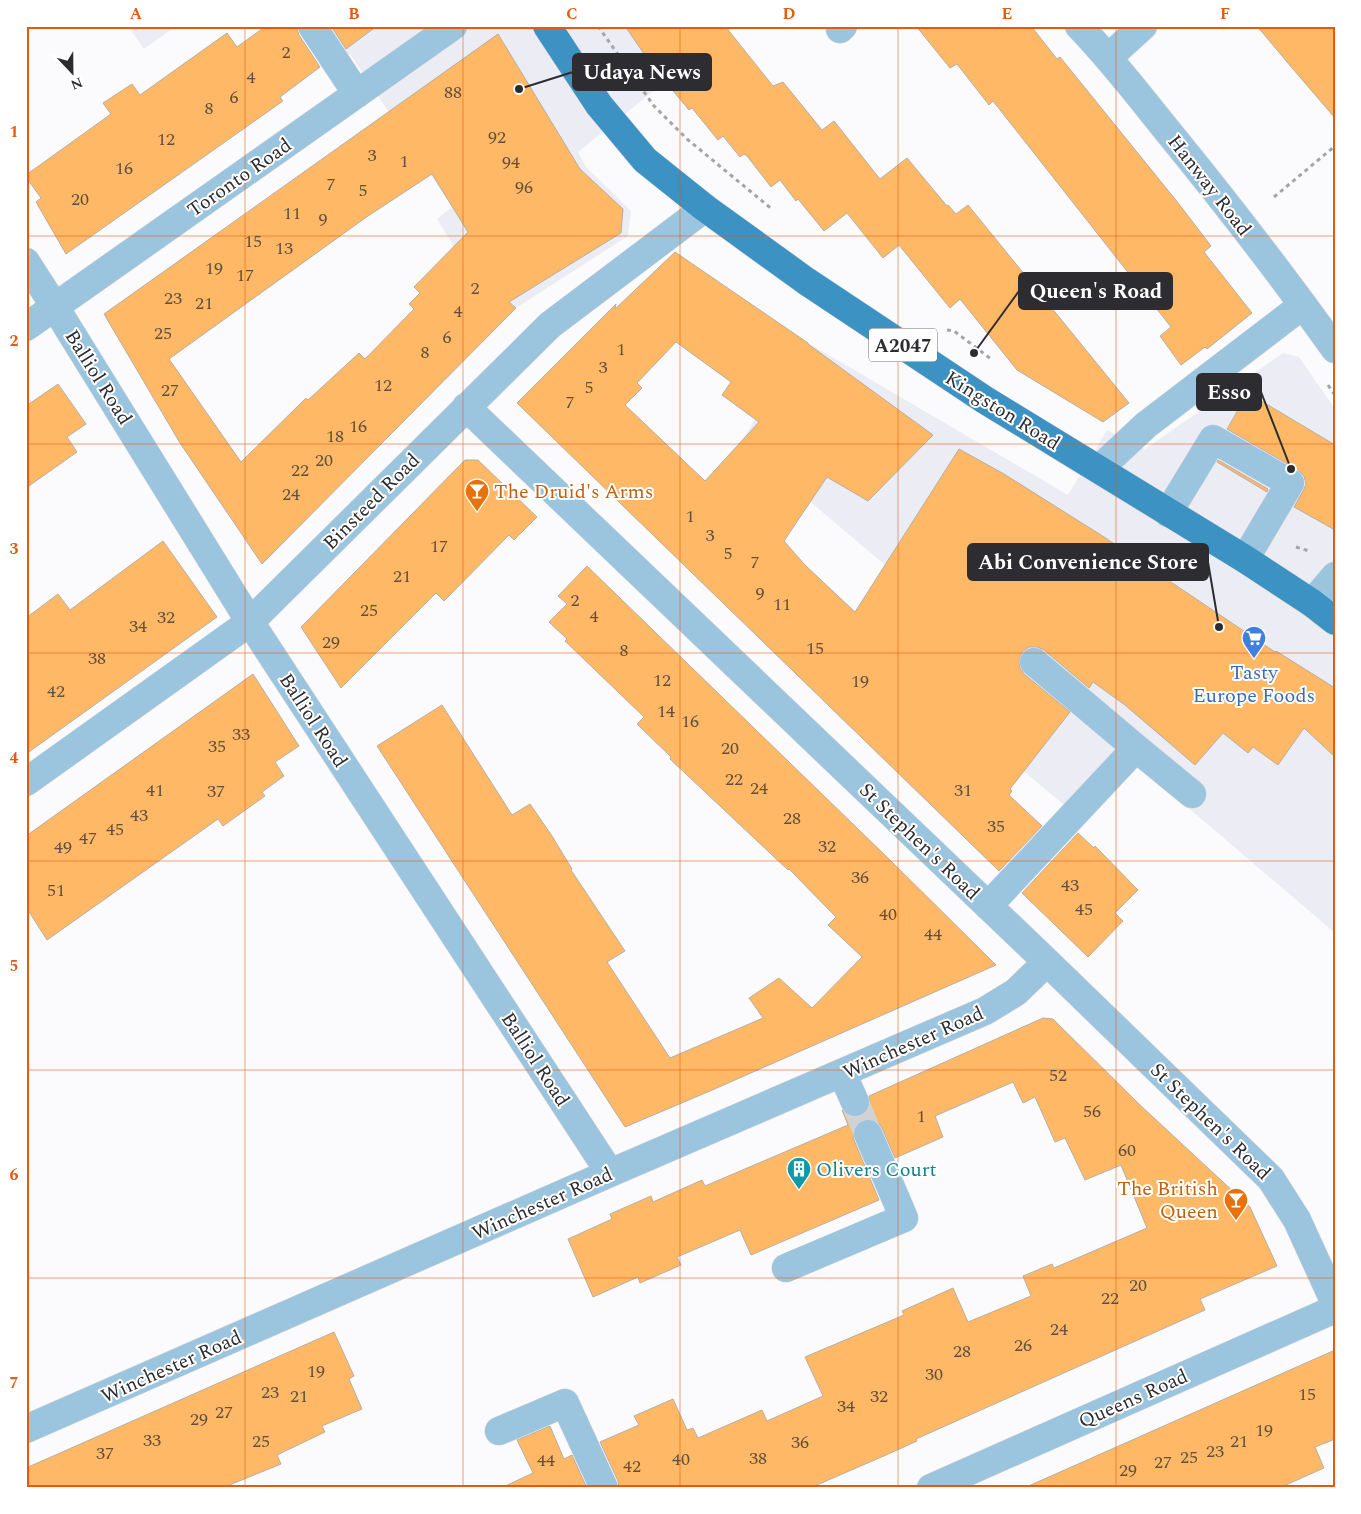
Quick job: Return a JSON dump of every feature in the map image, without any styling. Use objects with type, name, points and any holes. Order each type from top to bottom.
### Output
[{"type":"main road","name":"Kingston Road","points":[[547,26],[599,105],[645,160],[705,208],[806,281],[985,400],[1245,559],[1312,603],[1335,621]]},
{"type":"street","points":[[312,26],[357,94]]},
{"type":"street","name":"Toronto Road","points":[[26,327],[453,26]]},
{"type":"street","name":"Hanway Road","points":[[1079,26],[1109,57],[1208,180],[1335,348]]},
{"type":"street","points":[[1109,57],[1143,26]]},
{"type":"street","name":"Binsteed Road","points":[[26,782],[250,622],[550,325],[705,208]]},
{"type":"street","name":"Balliol Road","points":[[26,262],[250,622],[610,1173]]},
{"type":"street","points":[[1099,469],[1146,424],[1304,305]]},
{"type":"street","name":"St Stephen's Road","points":[[466,407],[1048,962],[1272,1179],[1297,1220],[1335,1302]]},
{"type":"street","points":[[1168,513],[1213,439],[1290,483],[1245,559]]},
{"type":"street","points":[[1312,603],[1335,576]]},
{"type":"street","points":[[1034,662],[1192,794]]},
{"type":"street","points":[[988,906],[1136,748]]},
{"type":"street","name":"Winchester Road","points":[[26,1429],[985,1011],[1016,992],[1048,962]]},
{"type":"street","points":[[842,1073],[854,1102]]},
{"type":"street","points":[[786,1268],[904,1218],[868,1134]]},
{"type":"street","name":"Queens Road","points":[[931,1488],[1335,1309]]},
{"type":"street","points":[[499,1431],[565,1403],[604,1488]]},
{"type":"path","points":[[598,26],[654,106],[687,139],[777,213]]},
{"type":"path","points":[[1274,197],[1335,146]]},
{"type":"path","points":[[940,325],[948,331],[954,331],[988,356],[994,363]]},
{"type":"shaded area","points":[[128,26],[176,26],[144,49]]},
{"type":"shaded area","points":[[300,26],[734,26],[578,152],[586,167],[631,211],[628,236],[516,308],[454,247],[437,219],[452,207],[350,54],[328,68]]},
{"type":"shaded area","points":[[808,343],[1068,495],[1107,430],[1145,449],[1283,353],[1299,357],[1335,409],[1335,933],[1139,766],[1083,821],[953,712],[895,770],[842,719],[944,615],[741,443],[755,419]]},
{"type":"building","points":[[266,26],[296,26],[299,35],[320,67],[280,97],[283,101],[66,254],[36,202],[41,198],[26,175],[111,114],[103,103],[132,84],[140,95],[227,33],[237,47]]},
{"type":"building","points":[[331,26],[377,26],[346,49]]},
{"type":"building","points":[[625,26],[725,26],[773,86],[783,82],[822,130],[834,121],[880,179],[907,158],[947,206],[956,214],[968,205],[1129,403],[1103,422],[1017,370],[960,299],[950,308],[899,245],[883,258],[847,213],[824,231],[798,199],[796,201],[780,180],[771,187],[747,156],[744,154],[740,157],[723,136],[718,140],[692,108],[689,110],[653,67]]},
{"type":"building","points":[[916,26],[1031,26],[1057,59],[1060,57],[1179,204],[1211,246],[1204,252],[1252,313],[1207,349],[1205,347],[1181,365],[1160,336],[1171,327],[993,101],[989,105],[957,64],[950,68]]},
{"type":"building","points":[[1257,26],[1335,26],[1335,118],[1287,62]]},
{"type":"building","points":[[498,34],[580,169],[623,209],[621,233],[509,302],[516,308],[262,564],[180,443],[104,314]],"holes":[[[432,174],[468,232],[414,287],[420,293],[409,304],[414,309],[365,359],[359,353],[308,400],[306,398],[241,462],[169,359],[368,216]]]},
{"type":"building","points":[[675,252],[808,343],[933,435],[868,501],[827,477],[784,541],[805,565],[855,612],[959,449],[1004,474],[1101,535],[1275,652],[1335,688],[1335,757],[1304,728],[1278,765],[1253,747],[1248,753],[1223,733],[1195,765],[1125,705],[1093,682],[1089,688],[1044,650],[1037,647],[1029,647],[1022,652],[1019,660],[1020,668],[1024,674],[1070,712],[1010,789],[1012,791],[1009,795],[1042,826],[999,871],[517,403],[616,304],[615,309]],"holes":[[[676,342],[731,382],[722,395],[759,422],[705,481],[625,405],[642,388],[637,383]]]},
{"type":"building","points":[[58,384],[86,424],[67,437],[77,452],[26,488],[26,406]]},
{"type":"building","points":[[1248,393],[1335,445],[1335,530],[1294,507],[1306,484],[1304,476],[1298,470],[1227,429]]},
{"type":"building","points":[[465,460],[478,460],[537,517],[514,540],[509,535],[444,601],[436,593],[341,688],[301,627]]},
{"type":"building","points":[[1218,460],[1268,489],[1267,492],[1217,462]]},
{"type":"building","points":[[163,541],[217,617],[26,754],[26,618],[58,594],[70,610]]},
{"type":"building","points":[[587,566],[996,965],[625,1127],[377,746],[442,705],[512,815],[530,804],[552,836],[571,870],[625,951],[607,962],[670,1058],[763,1018],[749,998],[779,978],[812,1008],[862,957],[828,925],[836,917],[789,869],[670,759],[671,757],[637,724],[644,717],[565,641],[567,639],[549,622],[567,604],[558,596]]},
{"type":"building","points":[[253,674],[299,746],[275,762],[284,776],[262,792],[265,796],[223,826],[218,819],[47,940],[26,907],[26,836]]},
{"type":"building","points":[[1078,833],[1094,848],[1095,846],[1138,890],[1115,913],[1123,921],[1088,957],[1022,893]]},
{"type":"building","points":[[1043,1018],[1053,1019],[1140,1105],[1250,1207],[1277,1266],[1200,1299],[1205,1310],[810,1488],[619,1488],[618,1481],[600,1442],[639,1425],[634,1416],[673,1399],[687,1430],[693,1428],[698,1438],[762,1410],[767,1421],[823,1396],[805,1357],[904,1315],[902,1311],[953,1288],[968,1322],[1031,1296],[1023,1276],[1052,1264],[1054,1268],[1147,1228],[1121,1165],[1085,1180],[1065,1138],[1055,1142],[1035,1097],[1023,1103],[1013,1082],[935,1116],[943,1137],[895,1158],[878,1122],[869,1118],[856,1124],[853,1132],[854,1140],[879,1200],[751,1255],[740,1230],[677,1257],[681,1265],[640,1283],[638,1277],[593,1297],[568,1239],[612,1219],[610,1214],[651,1196],[653,1202],[702,1180],[705,1186],[848,1125],[842,1110],[846,1115],[853,1117],[862,1116],[868,1111],[870,1104],[869,1096]]},
{"type":"building","points":[[334,1332],[354,1376],[349,1379],[362,1409],[322,1426],[325,1432],[277,1455],[281,1464],[222,1488],[26,1488],[26,1468]]},
{"type":"building","points":[[1335,1350],[1335,1439],[1315,1447],[1324,1468],[1279,1488],[1024,1488]]},
{"type":"building","points":[[550,1426],[564,1459],[572,1455],[587,1488],[501,1488],[533,1473],[517,1440]]},
{"type":"tunnel","points":[[855,1102],[868,1134]]},
{"type":"place","name":"Udaya News","points":[[519,89]]},
{"type":"place","name":"Queen's Road","points":[[974,353]]},
{"type":"place","name":"Esso","points":[[1291,469]]},
{"type":"place","name":"The Druid's Arms","points":[[477,512]]},
{"type":"place","name":"Abi Convenience Store","points":[[1219,627]]},
{"type":"place","name":"Tasty Europe Foods","points":[[1254,659]]},
{"type":"place","name":"Olivers Court","points":[[799,1190]]},
{"type":"place","name":"The British Queen","points":[[1236,1221]]}]
